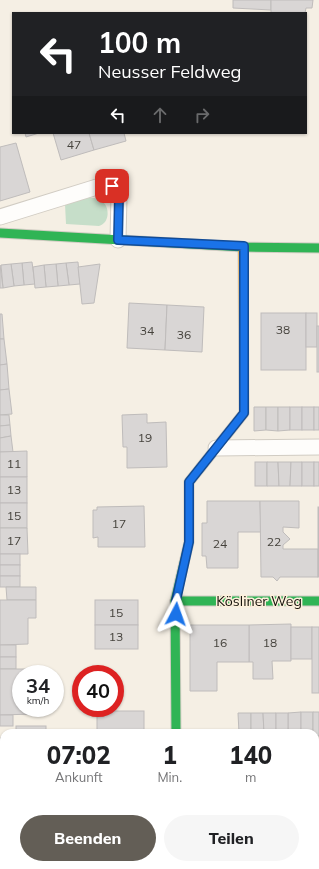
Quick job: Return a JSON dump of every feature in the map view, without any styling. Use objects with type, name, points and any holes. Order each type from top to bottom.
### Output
[{"type":"street","points":[[0,233],[244,246],[319,248]]},
{"type":"street","points":[[176,729],[176,601],[189,542],[189,482],[244,413],[244,246]]},
{"type":"street","name":"Kösliner Weg","points":[[176,601],[319,601]]},
{"type":"lane","points":[[0,217],[100,186],[112,186],[117,190],[119,196],[118,240]]},
{"type":"lane","points":[[216,448],[319,447]]},
{"type":"green space","points":[[88,197],[99,199],[105,204],[108,215],[105,222],[99,226],[66,224],[65,204]]},
{"type":"building","points":[[233,0],[271,0],[271,10],[233,8]]},
{"type":"building","points":[[271,0],[313,0],[312,8],[306,8],[305,12],[271,12]]},
{"type":"building","points":[[25,134],[36,134],[26,137]]},
{"type":"building","points":[[53,134],[89,134],[94,150],[61,160]]},
{"type":"building","points":[[89,134],[124,134],[126,141],[94,150]]},
{"type":"building","points":[[16,143],[30,192],[0,201],[0,147]]},
{"type":"building","points":[[32,262],[35,284],[24,285],[22,263]]},
{"type":"building","points":[[78,262],[80,284],[69,285],[66,263]]},
{"type":"building","points":[[22,263],[24,285],[14,286],[11,264]]},
{"type":"building","points":[[66,263],[69,285],[58,286],[56,264]]},
{"type":"building","points":[[11,264],[14,286],[3,288],[1,265]]},
{"type":"building","points":[[56,264],[58,286],[46,287],[44,265]]},
{"type":"building","points":[[100,264],[94,303],[82,304],[78,267]]},
{"type":"building","points":[[0,265],[3,288],[0,288]]},
{"type":"building","points":[[44,265],[46,287],[35,288],[33,267]]},
{"type":"building","points":[[129,303],[167,305],[165,350],[127,348]]},
{"type":"building","points":[[167,305],[204,307],[202,352],[165,350]]},
{"type":"building","points":[[261,313],[306,313],[306,370],[261,370]]},
{"type":"building","points":[[306,313],[317,313],[317,347],[306,347]]},
{"type":"building","points":[[0,314],[2,314],[4,339],[0,339]]},
{"type":"building","points":[[317,326],[319,326],[319,372],[317,372]]},
{"type":"building","points":[[0,339],[4,339],[7,364],[0,365]]},
{"type":"building","points":[[7,364],[9,389],[0,390],[0,365]]},
{"type":"building","points":[[9,389],[12,414],[0,415],[0,390]]},
{"type":"building","points":[[254,407],[266,407],[266,430],[254,431]]},
{"type":"building","points":[[266,407],[278,407],[278,431],[266,430]]},
{"type":"building","points":[[278,407],[290,407],[290,430],[278,431]]},
{"type":"building","points":[[290,407],[302,407],[302,430],[290,430]]},
{"type":"building","points":[[302,407],[314,407],[314,430],[302,430]]},
{"type":"building","points":[[314,407],[319,407],[319,430],[314,430]]},
{"type":"building","points":[[147,414],[147,423],[166,422],[167,467],[127,468],[127,447],[123,447],[122,415]]},
{"type":"building","points":[[0,415],[9,415],[10,425],[0,426]]},
{"type":"building","points":[[10,425],[11,436],[0,438],[0,426]]},
{"type":"building","points":[[11,436],[13,452],[0,452],[0,438]]},
{"type":"building","points":[[27,451],[27,477],[0,477],[0,452]]},
{"type":"building","points":[[255,462],[267,462],[267,486],[255,486]]},
{"type":"building","points":[[267,462],[278,462],[279,486],[267,486]]},
{"type":"building","points":[[278,462],[291,462],[290,486],[279,486]]},
{"type":"building","points":[[291,462],[302,462],[302,486],[290,486]]},
{"type":"building","points":[[302,462],[314,462],[314,486],[302,486]]},
{"type":"building","points":[[314,462],[319,462],[319,486],[314,486]]},
{"type":"building","points":[[0,477],[27,477],[27,503],[0,503]]},
{"type":"building","points":[[207,501],[260,501],[261,532],[238,532],[238,568],[207,568],[206,556],[202,556],[202,523],[207,523]]},
{"type":"building","points":[[260,501],[299,501],[299,528],[283,527],[283,532],[290,539],[283,545],[283,549],[318,549],[318,577],[280,577],[277,581],[273,577],[261,577]]},
{"type":"building","points":[[0,503],[27,503],[27,528],[0,528]]},
{"type":"building","points":[[144,506],[145,547],[98,547],[98,537],[93,538],[93,510],[97,510],[97,507]]},
{"type":"building","points":[[319,507],[319,577],[318,577]]},
{"type":"building","points":[[0,528],[27,528],[28,554],[0,554]]},
{"type":"building","points":[[0,554],[20,554],[20,565],[0,565]]},
{"type":"building","points":[[0,565],[20,565],[20,576],[0,576]]},
{"type":"building","points":[[0,576],[20,576],[20,587],[0,587]]},
{"type":"building","points":[[6,587],[36,587],[36,600],[7,600]]},
{"type":"building","points":[[0,600],[36,600],[36,618],[28,618],[28,644],[0,645]]},
{"type":"building","points":[[95,600],[138,600],[138,625],[95,625]]},
{"type":"building","points":[[291,624],[291,661],[272,661],[273,679],[253,679],[253,662],[249,662],[249,625]]},
{"type":"building","points":[[95,625],[138,625],[138,649],[95,649]]},
{"type":"building","points":[[190,625],[249,625],[249,662],[217,662],[217,691],[190,691]]},
{"type":"building","points":[[291,627],[312,627],[312,659],[291,659]]},
{"type":"building","points":[[312,627],[319,627],[319,693],[312,693]]},
{"type":"building","points":[[0,645],[16,645],[16,657],[0,657]]},
{"type":"building","points":[[0,657],[16,657],[16,665],[12,665],[12,669],[0,669]]},
{"type":"building","points":[[0,669],[12,669],[12,715],[0,715]]},
{"type":"building","points":[[124,711],[144,711],[144,729],[97,729],[97,717],[124,717]]},
{"type":"building","points":[[301,712],[301,729],[288,729],[288,713]]},
{"type":"building","points":[[301,712],[313,712],[313,729],[301,729]]},
{"type":"building","points":[[313,712],[319,712],[319,729],[313,729]]},
{"type":"building","points":[[238,713],[251,713],[251,729],[239,729]]},
{"type":"building","points":[[251,713],[263,713],[264,729],[251,729]]},
{"type":"building","points":[[263,713],[276,713],[276,729],[264,729]]},
{"type":"building","points":[[276,713],[288,713],[288,729],[276,729]]},
{"type":"building","points":[[0,715],[12,715],[13,726],[0,726]]},
{"type":"building","points":[[16,726],[46,726],[46,729],[16,729]]},
{"type":"traffic: fast","points":[[0,233],[243,247],[319,248]]},
{"type":"traffic: fast","points":[[201,467],[189,482],[189,542],[175,601],[319,601]]},
{"type":"traffic: fast","points":[[175,601],[176,729]]},
{"type":"traffic: slow","points":[[201,467],[244,413],[243,247]]},
{"type":"route","points":[[112,186],[117,190],[119,196],[118,240],[244,246],[244,413],[189,482],[189,542],[176,601],[176,614]]}]
